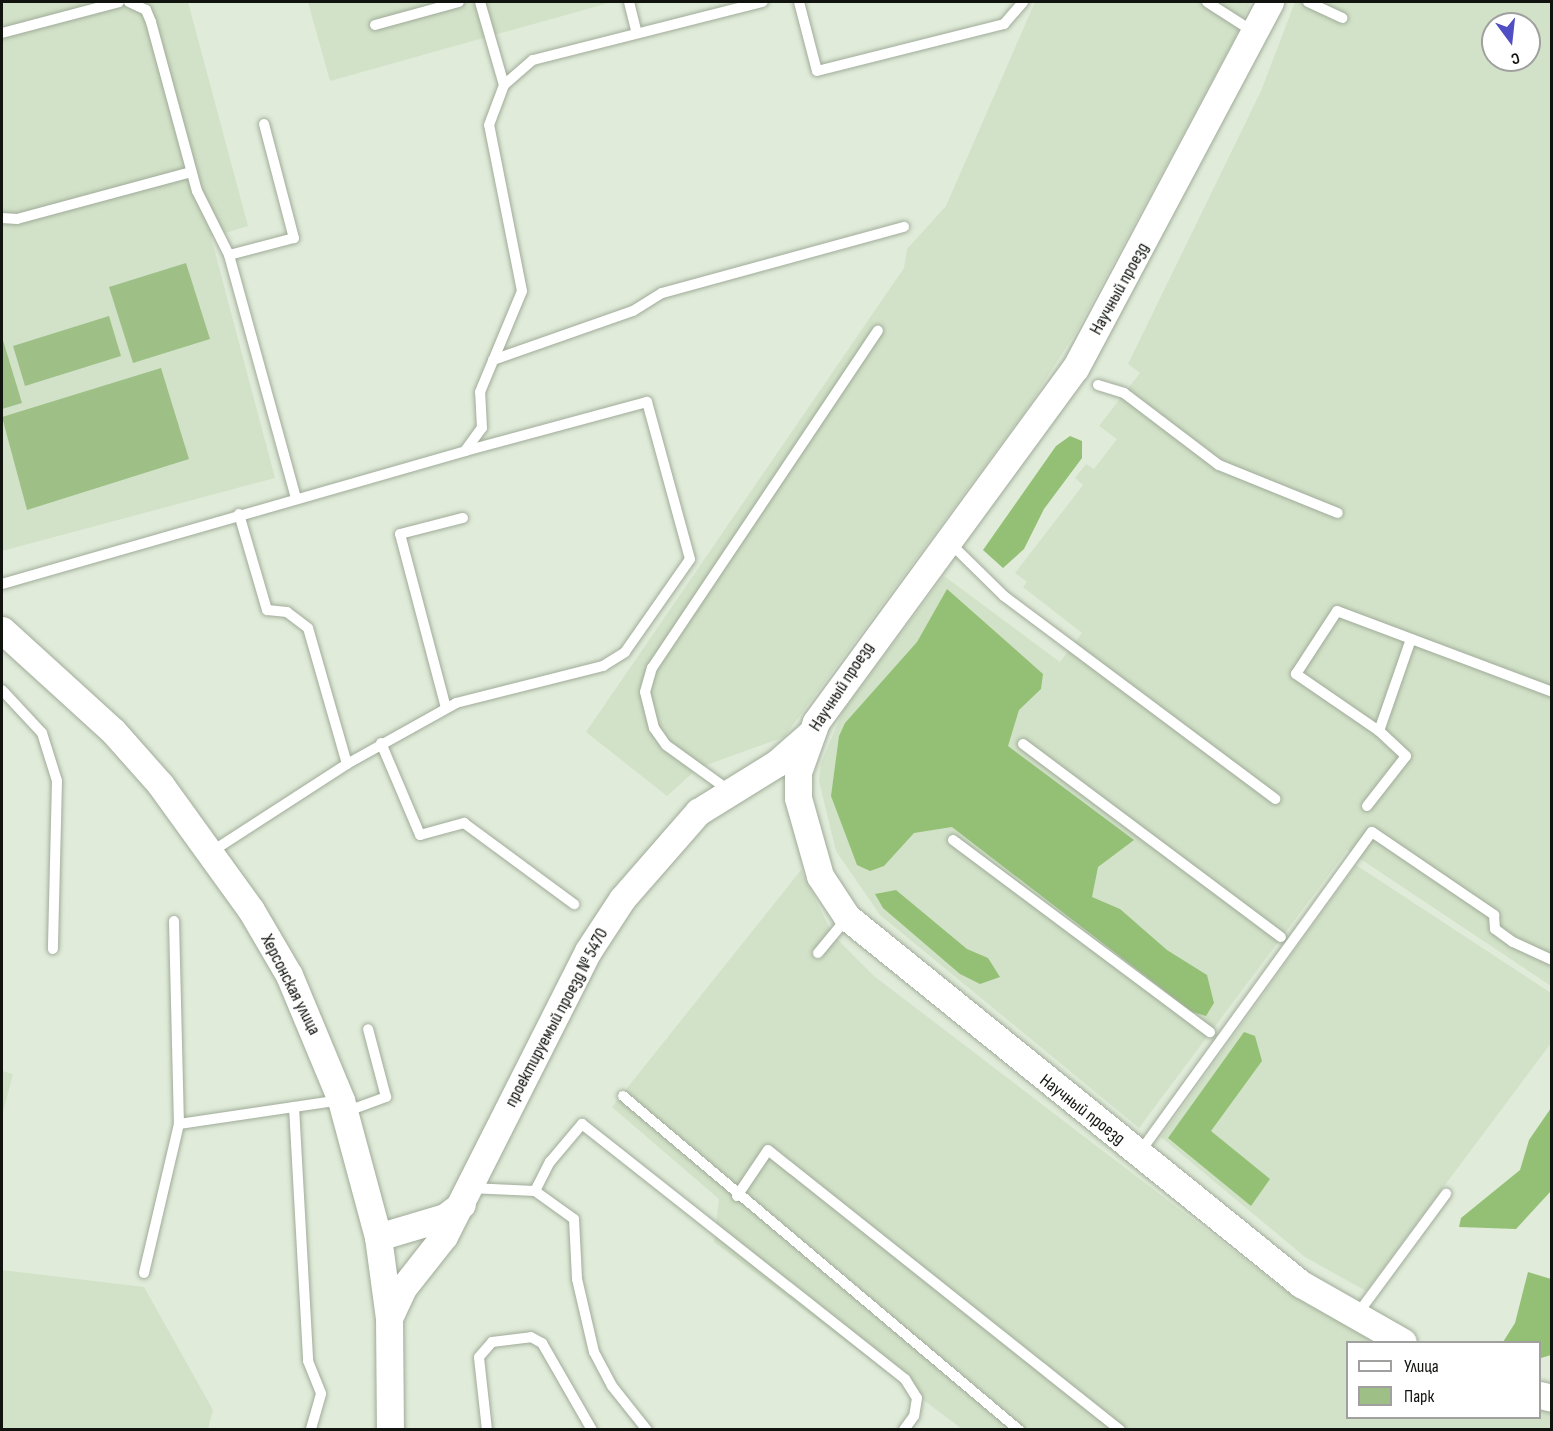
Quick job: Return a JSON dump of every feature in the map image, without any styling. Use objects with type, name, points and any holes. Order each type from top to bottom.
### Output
[{"type":"street","name":"Научный проезд","points":[[1270,2],[1257,33],[1075,368],[848,674],[810,734],[798,772],[798,798],[820,876],[847,917],[1301,1284],[1400,1341]]},
{"type":"street","name":"Херсонская улица","points":[[5,640],[113,731],[211,852],[289,975],[343,1106],[378,1237],[388,1318],[390,1430]]},
{"type":"street","name":"проектируемый проезд № 5470","points":[[388,1318],[466,1196],[588,951],[622,899],[670,843],[727,789],[753,777],[810,734]]},
{"type":"street","points":[[753,777],[776,779],[798,798]]},
{"type":"street","points":[[378,1237],[445,1217],[466,1196]]},
{"type":"lane","points":[[2,33],[119,2]]},
{"type":"lane","points":[[129,2],[146,10],[151,22],[191,172],[229,255],[296,498]]},
{"type":"lane","points":[[375,25],[459,2]]},
{"type":"lane","points":[[480,2],[504,85]]},
{"type":"lane","points":[[629,2],[637,33]]},
{"type":"lane","points":[[465,451],[482,428],[480,392],[522,291],[489,125],[504,85],[533,60],[763,2]]},
{"type":"lane","points":[[799,2],[817,72],[1004,24],[1023,2]]},
{"type":"lane","points":[[1207,2],[1257,33]]},
{"type":"lane","points":[[1308,2],[1343,18]]},
{"type":"lane","points":[[229,255],[294,238],[264,124]]},
{"type":"lane","points":[[2,218],[17,219],[191,172]]},
{"type":"lane","points":[[493,360],[633,311],[662,293],[904,227]]},
{"type":"lane","points":[[727,789],[666,745],[654,728],[645,692],[652,668],[878,331]]},
{"type":"lane","points":[[1098,385],[1124,393],[1219,465],[1338,513]]},
{"type":"lane","points":[[2,584],[296,498],[647,402],[690,559],[625,652],[603,666],[446,708],[381,743],[211,852]]},
{"type":"lane","points":[[240,514],[267,610],[287,612],[308,627],[347,764]]},
{"type":"lane","points":[[446,708],[400,534],[464,518]]},
{"type":"lane","points":[[948,541],[1004,596],[1275,799]]},
{"type":"lane","points":[[1367,806],[1406,756],[1379,731],[1296,674],[1337,611],[1410,642],[1551,692]]},
{"type":"lane","points":[[1379,731],[1410,642]]},
{"type":"lane","points":[[2,690],[42,734],[57,782],[53,949]]},
{"type":"lane","points":[[381,743],[420,835],[464,823],[574,904]]},
{"type":"lane","points":[[1023,744],[1281,937]]},
{"type":"lane","points":[[1138,1154],[1372,832],[1494,915],[1495,929],[1513,942],[1551,960]]},
{"type":"lane","points":[[953,840],[1210,1032]]},
{"type":"lane","points":[[818,953],[847,917]]},
{"type":"lane","points":[[144,1273],[179,1124],[174,921]]},
{"type":"lane","points":[[179,1124],[294,1107],[343,1106],[386,1097],[368,1029]]},
{"type":"lane","points":[[622,1096],[737,1196],[1019,1430]]},
{"type":"lane","points":[[294,1107],[308,1361],[321,1394],[311,1430]]},
{"type":"lane","points":[[535,1191],[550,1162],[582,1124],[905,1379],[917,1398],[914,1416],[904,1430]]},
{"type":"lane","points":[[737,1196],[768,1150],[1120,1430]]},
{"type":"lane","points":[[466,1196],[535,1191],[574,1219],[577,1279],[594,1352],[612,1386],[647,1430]]},
{"type":"lane","points":[[1356,1316],[1446,1194]]},
{"type":"lane","points":[[487,1430],[479,1357],[492,1342],[531,1336],[542,1342],[592,1430]]},
{"type":"shaded area","points":[[2,2],[188,2],[248,226],[211,237],[275,478],[2,551]]},
{"type":"shaded area","points":[[308,2],[612,2],[330,81]]},
{"type":"shaded area","points":[[1035,2],[1250,2],[1235,38],[1076,332],[1026,410],[784,737],[698,768],[667,796],[586,732],[904,268],[907,249],[946,206]]},
{"type":"shaded area","points":[[1295,2],[1551,2],[1551,986],[1347,850],[1139,1128],[880,915],[836,851],[819,781],[821,763],[843,711],[944,576],[1060,662],[1082,633],[1023,587],[1027,582],[1015,573],[1083,485],[1075,478],[1086,464],[1094,469],[1117,439],[1099,426],[1140,373],[1128,364],[1261,91]]},
{"type":"shaded area","points":[[1356,865],[1551,993],[1551,1043],[1366,1291],[1305,1257],[1161,1137]]},
{"type":"shaded area","points":[[801,870],[833,935],[874,976],[1293,1296],[1373,1341],[1346,1341],[1346,1419],[1541,1419],[1541,1409],[1551,1412],[1551,1429],[962,1429],[714,1242],[719,1199],[612,1107]]},
{"type":"shaded area","points":[[2,1071],[13,1074],[2,1116]]},
{"type":"shaded area","points":[[2,1270],[144,1287],[213,1410],[208,1429],[2,1429]]},
{"type":"green space","points":[[186,263],[210,339],[133,363],[109,287]]},
{"type":"green space","points":[[109,316],[121,356],[25,386],[13,346]]},
{"type":"green space","points":[[2,337],[22,403],[2,409]]},
{"type":"green space","points":[[161,368],[189,459],[27,510],[2,417]]},
{"type":"green space","points":[[1070,436],[1082,441],[1082,458],[1044,509],[1024,549],[1003,568],[983,550],[1056,446]]},
{"type":"green space","points":[[947,589],[1043,674],[1041,689],[1019,710],[1008,746],[1134,840],[1098,867],[1092,897],[1120,909],[1167,950],[1207,975],[1214,1003],[1206,1016],[1192,1012],[952,827],[914,833],[884,866],[870,871],[857,865],[831,796],[839,736],[845,723],[917,642]]},
{"type":"green space","points":[[896,890],[967,949],[988,958],[1000,977],[980,984],[960,974],[883,908],[875,894]]},
{"type":"green space","points":[[1244,1032],[1255,1036],[1262,1061],[1211,1131],[1270,1179],[1251,1206],[1168,1138]]},
{"type":"green space","points":[[1551,1108],[1551,1191],[1516,1229],[1459,1227],[1461,1218],[1520,1170],[1529,1140]]},
{"type":"green space","points":[[1528,1272],[1551,1279],[1551,1355],[1541,1358],[1541,1341],[1504,1341],[1515,1323]]}]
